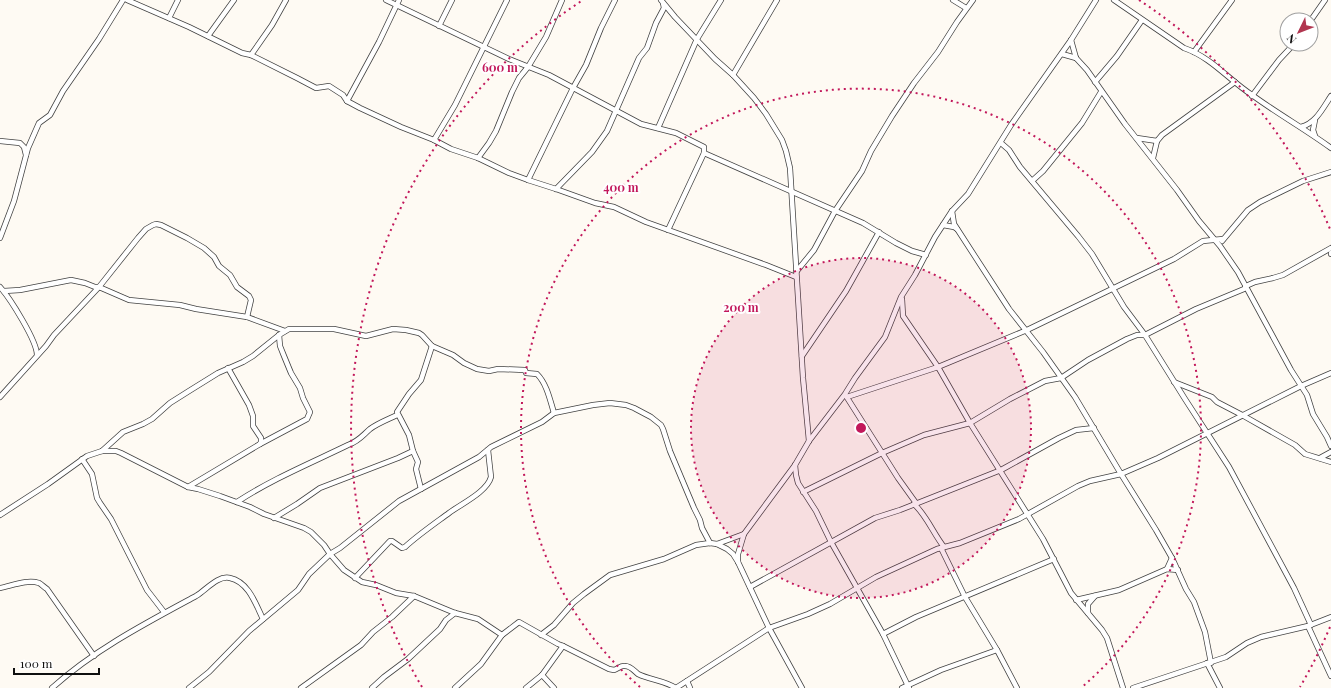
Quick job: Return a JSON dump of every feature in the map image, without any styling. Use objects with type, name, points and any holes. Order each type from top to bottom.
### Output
[{"type":"street","points":[[0,238],[14,201],[26,155],[39,123],[50,115],[63,91],[99,39],[123,0]]},
{"type":"street","points":[[127,0],[208,36],[242,53],[251,55],[316,88],[329,86],[342,95],[347,101],[360,108],[401,128],[434,140],[451,149],[478,158],[509,173],[595,203],[614,207],[646,222],[796,277]]},
{"type":"street","points":[[168,18],[178,0]]},
{"type":"street","points":[[208,36],[234,0]]},
{"type":"street","points":[[251,55],[272,25],[286,0]]},
{"type":"street","points":[[386,0],[484,47],[549,75],[641,124],[676,133],[704,147],[704,153],[668,230]]},
{"type":"street","points":[[347,101],[379,42],[399,0]]},
{"type":"street","points":[[439,26],[452,0]]},
{"type":"street","points":[[434,140],[455,105],[507,0]]},
{"type":"street","points":[[478,158],[492,137],[519,78],[528,67],[546,37],[562,0]]},
{"type":"street","points":[[528,180],[573,88],[586,65],[614,0]]},
{"type":"street","points":[[662,0],[675,17],[715,59],[733,75],[766,114],[782,140],[786,151],[790,168],[790,191],[806,421],[810,441]]},
{"type":"street","points":[[556,189],[592,152],[607,130],[640,58],[647,48],[656,23],[664,8],[662,0]]},
{"type":"street","points":[[658,128],[697,39],[721,0]]},
{"type":"street","points":[[733,75],[777,0]]},
{"type":"street","points":[[953,0],[966,8]]},
{"type":"street","points":[[796,272],[814,250],[835,211],[862,171],[871,151],[892,116],[973,0]]},
{"type":"street","points":[[738,562],[738,554],[744,534],[795,465],[810,441],[846,396],[855,378],[885,337],[902,297],[943,225],[952,211],[968,194],[1024,106],[1062,54],[1096,0]]},
{"type":"street","points":[[1114,0],[1184,48],[1194,52],[1218,68],[1252,96],[1315,136],[1331,148]]},
{"type":"street","points":[[1194,52],[1232,0]]},
{"type":"street","points":[[1317,12],[1325,0]]},
{"type":"street","points":[[1095,82],[1117,56],[1142,20]]},
{"type":"street","points":[[1071,40],[1076,58],[1136,138],[1153,158],[1208,233],[1220,246],[1246,286],[1291,370],[1307,395],[1313,414],[1331,446]]},
{"type":"street","points":[[1252,96],[1286,52]]},
{"type":"street","points":[[1062,54],[1076,58]]},
{"type":"street","points":[[1153,158],[1157,141],[1162,135],[1234,82]]},
{"type":"street","points":[[1032,181],[1082,123],[1101,92]]},
{"type":"street","points":[[1301,127],[1306,126],[1314,120],[1331,96]]},
{"type":"street","points":[[1314,120],[1313,130],[1315,136]]},
{"type":"street","points":[[1136,138],[1157,141]]},
{"type":"street","points":[[0,141],[20,143],[24,147],[26,155]]},
{"type":"street","points":[[1001,143],[1009,150],[1032,181],[1092,254],[1112,289],[1145,335],[1207,432],[1235,478],[1294,588],[1331,676]]},
{"type":"street","points":[[704,153],[863,223],[907,248],[926,255]]},
{"type":"street","points":[[1220,246],[1223,239],[1248,210],[1260,202],[1303,181],[1331,172]]},
{"type":"street","points":[[952,211],[954,224],[1009,309],[1027,330],[1075,397],[1172,558],[1194,602],[1205,632],[1209,663],[1220,688]]},
{"type":"street","points":[[0,397],[54,335],[99,287],[146,229],[156,224],[187,238],[210,253],[219,266],[230,275],[237,287],[249,296],[251,300],[247,316]]},
{"type":"street","points":[[943,225],[954,227],[959,230]]},
{"type":"street","points":[[802,356],[846,291],[879,232]]},
{"type":"street","points":[[846,396],[938,367],[1027,330],[1174,259],[1203,241],[1208,233]]},
{"type":"street","points":[[1203,241],[1223,239]]},
{"type":"street","points":[[803,492],[882,453],[924,435],[970,423],[1010,399],[1045,381],[1061,378],[1088,360],[1127,339],[1137,335],[1145,335],[1196,309],[1244,289],[1246,286],[1255,282],[1283,274],[1331,248]]},
{"type":"street","points":[[2,289],[20,290],[71,280],[99,287],[129,300],[180,305],[196,309],[247,316],[285,331]]},
{"type":"street","points":[[1251,295],[1255,282]]},
{"type":"street","points":[[2,289],[30,334],[36,346],[37,355]]},
{"type":"street","points":[[902,297],[903,316],[938,367],[970,423],[1028,514],[1043,539],[1071,593],[1107,638],[1122,688]]},
{"type":"street","points":[[102,451],[123,432],[152,419],[170,403],[189,390],[253,356],[278,335],[292,329],[328,328],[366,336],[387,330],[400,329],[418,333],[422,335],[432,346],[453,355],[464,363],[477,369],[489,371],[498,369],[525,370],[526,373],[537,374],[549,397],[554,413]]},
{"type":"street","points":[[188,487],[260,444],[307,419],[310,415],[300,388],[291,373],[280,346],[278,335]]},
{"type":"street","points":[[421,488],[416,469],[418,462],[413,451],[409,435],[397,414],[397,410],[421,380],[432,346]]},
{"type":"street","points":[[228,368],[249,405],[253,416],[253,426],[261,440],[260,444]]},
{"type":"street","points":[[455,688],[481,664],[502,636],[519,622],[558,644],[609,669],[614,670],[620,666],[625,666],[633,669],[638,674],[664,681],[676,688],[769,628],[808,614],[830,604],[876,577],[940,548],[960,543],[1019,519],[1078,486],[1090,481],[1120,474],[1158,458],[1207,432],[1331,373]]},
{"type":"street","points":[[1174,382],[1212,397],[1217,402],[1295,445],[1305,454],[1331,462]]},
{"type":"street","points":[[846,396],[915,504],[922,511],[965,597],[997,650],[1017,688]]},
{"type":"street","points":[[189,688],[209,672],[249,631],[298,590],[309,574],[330,554],[340,548],[399,501],[491,447],[542,422],[554,413],[610,403],[626,405],[634,408],[658,422],[663,428],[670,451],[700,520],[702,528],[710,543]]},
{"type":"street","points":[[237,502],[262,486],[357,441],[371,429],[397,414]]},
{"type":"street","points":[[750,587],[875,518],[923,501],[1001,470],[1076,430],[1094,428]]},
{"type":"street","points":[[355,578],[390,541],[402,548],[405,547],[483,489],[491,477],[488,450]]},
{"type":"street","points":[[0,515],[48,484],[90,454],[102,451],[116,451],[188,487],[237,502],[274,518],[304,528],[311,532],[324,545],[344,570],[362,582],[414,596],[455,613],[478,620],[502,636]]},
{"type":"street","points":[[274,518],[320,488],[413,451]]},
{"type":"street","points":[[1320,458],[1331,452]]},
{"type":"street","points":[[82,459],[92,474],[97,498],[111,519],[147,590],[164,612]]},
{"type":"street","points":[[795,465],[798,484],[816,511],[831,542],[883,634],[908,687]]},
{"type":"street","points":[[922,511],[923,501]]},
{"type":"street","points":[[717,544],[744,534]]},
{"type":"street","points":[[542,635],[554,625],[573,603],[610,575],[664,559],[696,545],[710,543],[717,544],[733,554],[738,562],[769,628],[802,688]]},
{"type":"street","points":[[1167,569],[1172,558]]},
{"type":"street","points":[[883,634],[916,617],[1054,560]]},
{"type":"street","points":[[1076,600],[1119,590],[1167,569],[1178,570]]},
{"type":"street","points":[[52,688],[94,656],[164,612],[197,595],[225,577],[241,583],[250,593],[263,619]]},
{"type":"street","points":[[0,588],[22,583],[32,583],[39,584],[47,589],[94,656]]},
{"type":"street","points":[[301,688],[361,645],[373,632],[392,617],[414,596]]},
{"type":"street","points":[[1088,613],[1089,602],[1095,596]]},
{"type":"street","points":[[372,688],[384,677],[408,660],[440,629],[446,620],[455,613]]},
{"type":"street","points":[[1133,688],[1226,658],[1247,643],[1261,637],[1310,625],[1331,617]]},
{"type":"street","points":[[526,688],[542,674],[563,646]]},
{"type":"street","points":[[902,688],[908,687],[940,670],[997,650]]},
{"type":"street","points":[[542,674],[554,688]]},
{"type":"street","points":[[687,681],[690,688]]}]
